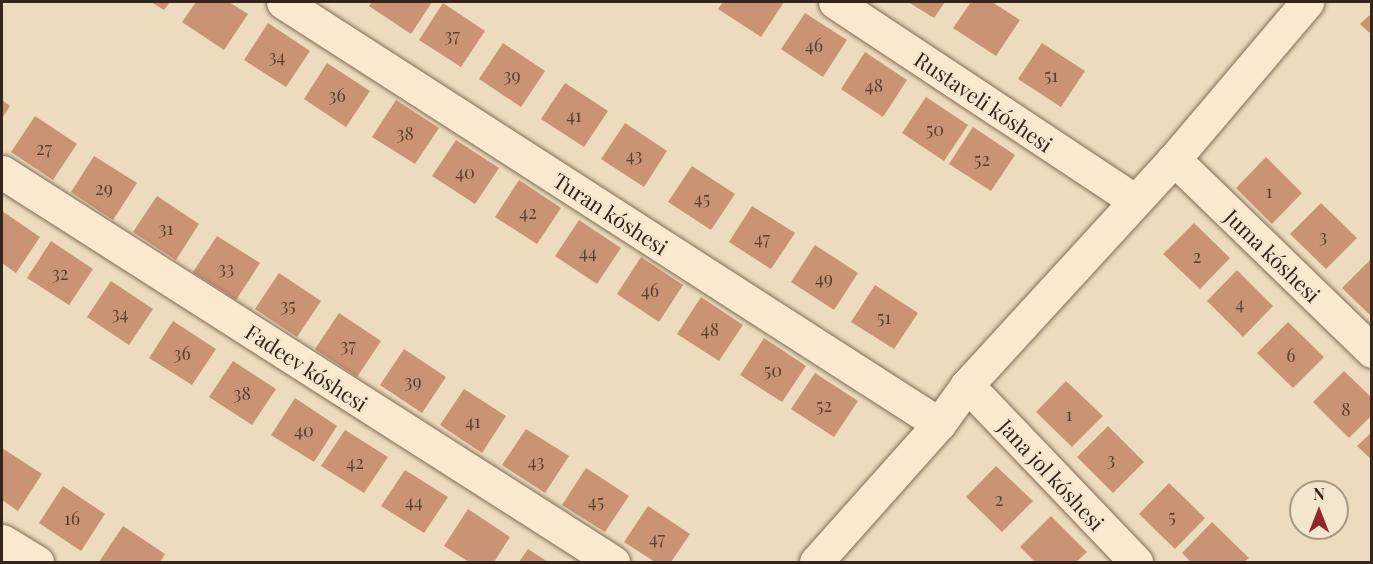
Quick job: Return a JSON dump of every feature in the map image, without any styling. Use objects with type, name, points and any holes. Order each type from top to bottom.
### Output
[{"type":"street","name":"Turan kóshesi","points":[[283,2],[939,424]]},
{"type":"street","name":"Rustaveli kóshesi","points":[[835,2],[1134,200]]},
{"type":"street","points":[[816,562],[939,424],[968,384],[1134,200],[1174,159],[1306,2]]},
{"type":"street","name":"Juma kóshesi","points":[[1174,159],[1371,351]]},
{"type":"street","name":"Fadeev kóshesi","points":[[2,172],[613,562]]},
{"type":"street","name":"Jana jol kóshesi","points":[[968,384],[1136,562]]},
{"type":"street","points":[[2,541],[37,562]]},
{"type":"building","points":[[151,2],[170,2],[164,10]]},
{"type":"building","points":[[196,2],[229,2],[248,14],[224,50],[182,22]]},
{"type":"building","points":[[372,2],[432,2],[411,34],[369,6]]},
{"type":"building","points":[[723,2],[784,2],[761,37],[718,9]]},
{"type":"building","points":[[908,2],[945,2],[934,18]]},
{"type":"building","points":[[971,2],[992,2],[1020,20],[996,56],[953,28]]},
{"type":"building","points":[[443,3],[485,31],[461,67],[419,40]]},
{"type":"building","points":[[805,13],[847,40],[823,77],[781,49]]},
{"type":"building","points":[[1372,13],[1372,35],[1360,24]]},
{"type":"building","points":[[268,23],[310,51],[286,87],[244,60]]},
{"type":"building","points":[[503,43],[545,71],[521,107],[479,79]]},
{"type":"building","points":[[1042,43],[1085,71],[1061,107],[1018,79]]},
{"type":"building","points":[[865,52],[907,80],[883,117],[841,89]]},
{"type":"building","points":[[327,63],[370,91],[346,127],[304,99]]},
{"type":"building","points":[[565,83],[608,111],[584,147],[541,119]]},
{"type":"building","points":[[926,97],[968,125],[944,161],[902,133]]},
{"type":"building","points":[[2,100],[10,106],[2,118]]},
{"type":"building","points":[[396,100],[439,128],[415,164],[372,137]]},
{"type":"building","points":[[35,116],[77,144],[53,180],[11,152]]},
{"type":"building","points":[[625,123],[667,151],[644,187],[601,159]]},
{"type":"building","points":[[973,127],[1015,155],[991,191],[949,164]]},
{"type":"building","points":[[456,140],[499,168],[475,204],[432,176]]},
{"type":"building","points":[[94,156],[137,183],[113,220],[71,192]]},
{"type":"building","points":[[1266,157],[1302,193],[1272,224],[1236,188]]},
{"type":"building","points":[[692,166],[735,194],[711,230],[668,202]]},
{"type":"building","points":[[519,180],[561,208],[537,244],[495,217]]},
{"type":"building","points":[[157,196],[199,224],[176,260],[133,232]]},
{"type":"building","points":[[1321,203],[1357,238],[1326,269],[1290,234]]},
{"type":"building","points":[[752,206],[795,233],[771,269],[729,242]]},
{"type":"building","points":[[2,211],[40,237],[16,273],[2,263]]},
{"type":"building","points":[[579,220],[621,248],[597,284],[555,256]]},
{"type":"building","points":[[1194,223],[1230,258],[1200,289],[1163,254]]},
{"type":"building","points":[[217,236],[260,263],[236,300],[193,272]]},
{"type":"building","points":[[51,241],[93,269],[69,305],[27,278]]},
{"type":"building","points":[[815,245],[858,273],[834,310],[791,282]]},
{"type":"building","points":[[641,257],[683,285],[659,322],[617,294]]},
{"type":"building","points":[[1372,258],[1372,317],[1342,288]]},
{"type":"building","points":[[1237,270],[1273,306],[1243,337],[1207,301]]},
{"type":"building","points":[[279,273],[321,301],[297,337],[255,309]]},
{"type":"building","points":[[111,281],[153,309],[129,345],[87,317]]},
{"type":"building","points":[[875,285],[918,313],[894,349],[851,322]]},
{"type":"building","points":[[701,297],[743,325],[719,361],[677,334]]},
{"type":"building","points":[[339,313],[381,341],[357,377],[315,349]]},
{"type":"building","points":[[173,321],[216,349],[192,385],[149,358]]},
{"type":"building","points":[[1288,322],[1324,357],[1293,388],[1257,353]]},
{"type":"building","points":[[764,338],[806,366],[782,402],[740,375]]},
{"type":"building","points":[[404,349],[446,377],[422,413],[380,385]]},
{"type":"building","points":[[233,361],[276,389],[252,425],[209,397]]},
{"type":"building","points":[[1344,371],[1372,398],[1372,415],[1349,438],[1313,402]]},
{"type":"building","points":[[815,373],[858,401],[834,437],[791,409]]},
{"type":"building","points":[[1066,381],[1103,416],[1072,447],[1036,412]]},
{"type":"building","points":[[464,389],[506,416],[482,453],[440,425]]},
{"type":"building","points":[[295,398],[337,426],[314,462],[271,435]]},
{"type":"building","points":[[1108,426],[1144,462],[1113,493],[1077,457]]},
{"type":"building","points":[[526,429],[569,456],[545,493],[502,465]]},
{"type":"building","points":[[345,430],[388,457],[364,493],[321,466]]},
{"type":"building","points":[[1372,432],[1372,460],[1357,446]]},
{"type":"building","points":[[2,448],[42,474],[18,511],[2,500]]},
{"type":"building","points":[[996,466],[1033,501],[1002,532],[966,497]]},
{"type":"building","points":[[586,468],[629,496],[605,532],[562,505]]},
{"type":"building","points":[[405,470],[448,497],[424,533],[381,506]]},
{"type":"building","points":[[1169,483],[1205,518],[1175,549],[1139,514]]},
{"type":"building","points":[[63,486],[105,514],[81,551],[39,523]]},
{"type":"building","points":[[648,506],[690,534],[671,562],[655,562],[624,542]]},
{"type":"building","points":[[468,509],[510,537],[494,562],[469,562],[444,546]]},
{"type":"building","points":[[1051,516],[1087,552],[1076,562],[1035,562],[1020,547]]},
{"type":"building","points":[[1212,522],[1249,558],[1244,562],[1191,562],[1182,553]]},
{"type":"building","points":[[123,526],[165,554],[160,562],[99,562]]},
{"type":"building","points":[[528,549],[548,562],[519,562]]}]
